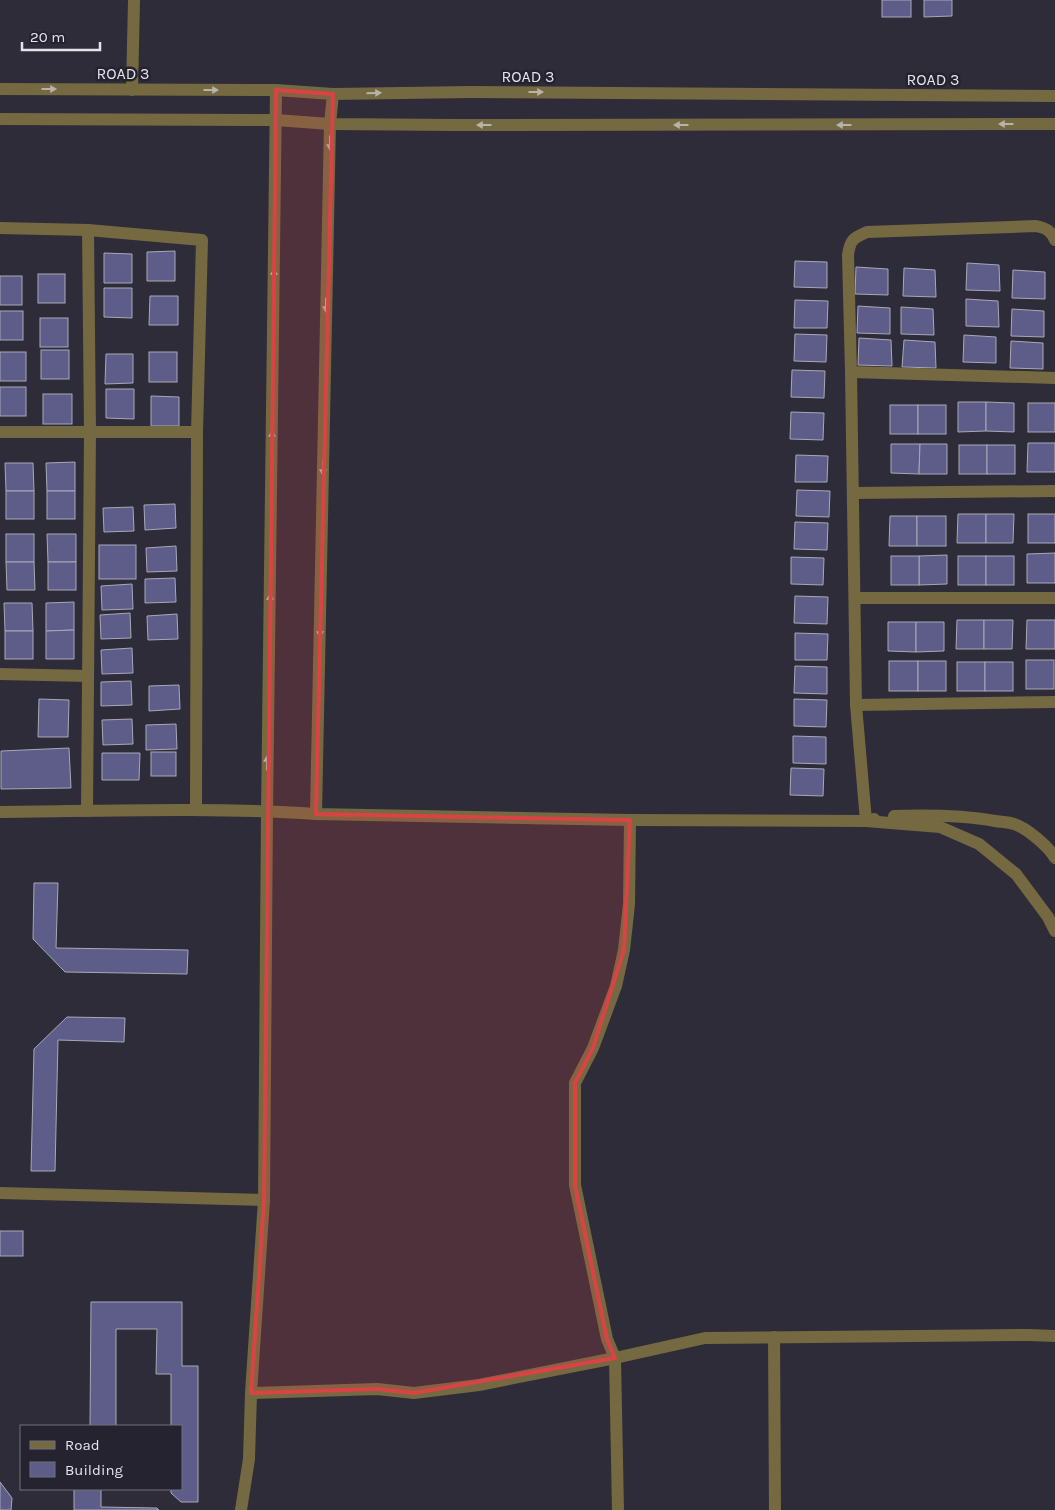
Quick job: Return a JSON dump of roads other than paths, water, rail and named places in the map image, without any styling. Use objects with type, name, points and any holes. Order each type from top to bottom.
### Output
[{"type":"street","points":[[132,90],[134,0]]},
{"type":"street","name":"ROAD 3","points":[[0,89],[276,90],[333,94],[471,92],[1055,96]]},
{"type":"street","points":[[241,1510],[248,1459],[264,1200],[276,90]]},
{"type":"street","points":[[316,814],[330,124],[333,94]]},
{"type":"street","points":[[0,119],[276,120],[330,124],[454,125],[1055,124]]},
{"type":"street","points":[[866,821],[856,705],[848,255],[850,243],[856,236],[866,232],[1036,226],[1046,228],[1053,234],[1055,240]]},
{"type":"street","points":[[0,228],[88,230],[202,240],[197,432],[196,810]]},
{"type":"street","points":[[87,811],[90,432],[88,230]]},
{"type":"street","points":[[851,372],[1055,378]]},
{"type":"street","points":[[0,432],[197,432]]},
{"type":"street","points":[[853,493],[1055,492]]},
{"type":"street","points":[[855,598],[1055,598]]},
{"type":"street","points":[[0,674],[88,676]]},
{"type":"street","points":[[856,705],[1055,702]]},
{"type":"street","points":[[0,812],[196,810],[630,820],[866,821],[940,827],[979,844],[1016,874],[1048,917],[1055,931]]},
{"type":"street","points":[[866,821],[886,816],[923,815],[977,818],[1014,824],[1033,836],[1055,858]]},
{"type":"street","points":[[618,1510],[615,1358],[607,1339],[575,1185],[575,1083],[593,1048],[616,986],[624,950],[629,904],[630,820]]},
{"type":"street","points":[[0,1193],[264,1200]]},
{"type":"street","points":[[251,1393],[377,1389],[414,1394],[479,1384],[615,1358],[705,1338],[1055,1336]]},
{"type":"street","points":[[774,1338],[775,1510]]}]
